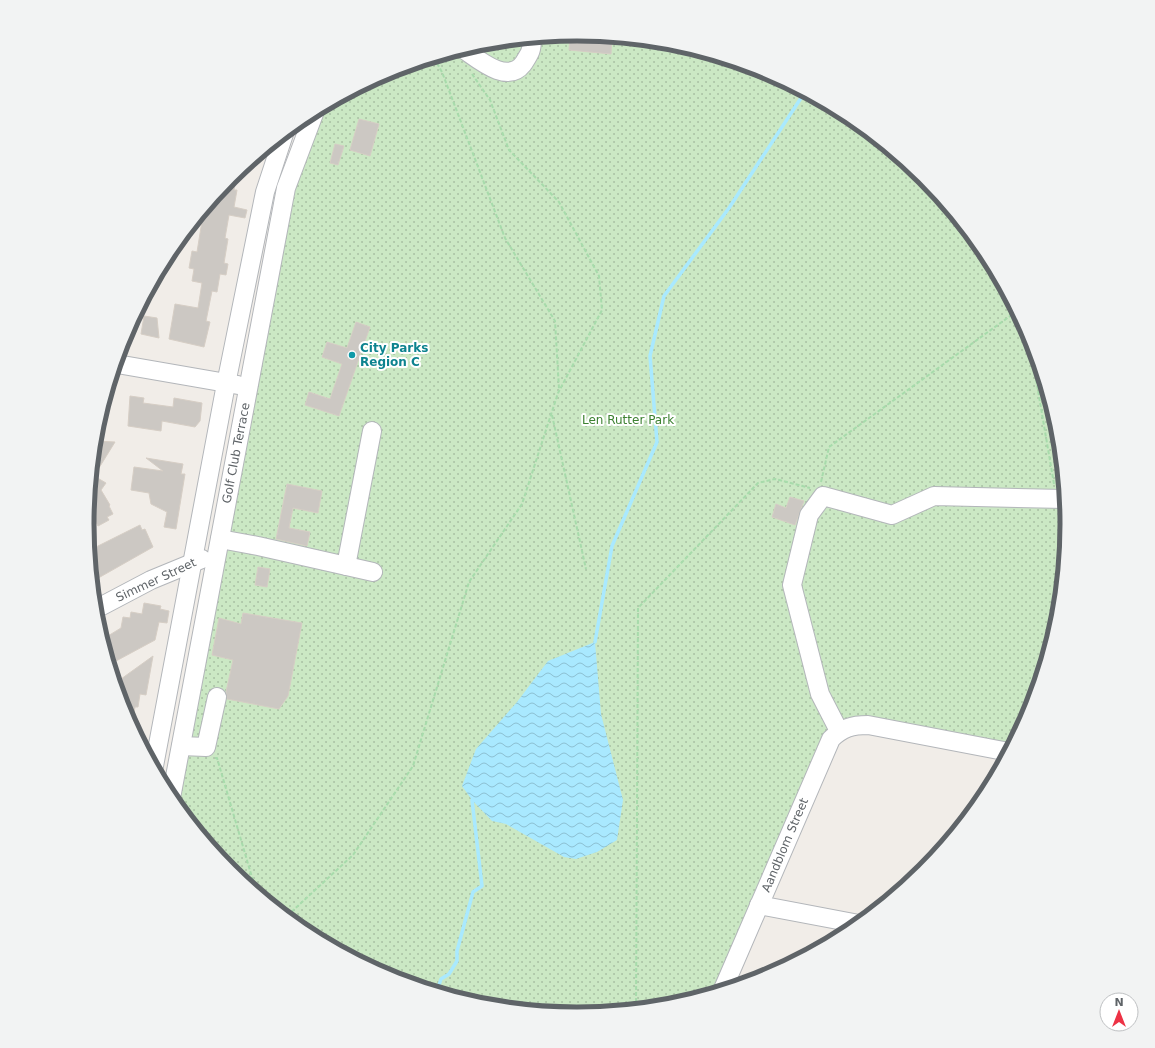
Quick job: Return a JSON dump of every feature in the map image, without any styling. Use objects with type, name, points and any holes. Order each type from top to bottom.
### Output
[{"type":"street","points":[[469,53],[496,70],[510,72],[521,66],[532,52],[532,43]]},
{"type":"street","name":"Golf Club Terrace","points":[[173,787],[286,188],[311,121]]},
{"type":"street","name":"Golf Club Terrace","points":[[156,759],[194,562],[226,384],[265,192],[281,142]]},
{"type":"street","points":[[122,365],[249,387]]},
{"type":"street","points":[[346,566],[372,431]]},
{"type":"street","points":[[1004,751],[868,725],[849,727],[839,731],[820,694],[792,585],[809,515],[823,496],[892,515],[934,496],[1059,499]]},
{"type":"street","points":[[218,545],[346,566],[373,572]]},
{"type":"street","name":"Simmer Street","points":[[102,606],[151,580],[194,562],[218,545]]},
{"type":"street","points":[[159,764],[180,751],[206,747],[217,697]]},
{"type":"street","name":"Aandblom Street","points":[[725,984],[830,739],[839,731]]},
{"type":"street","points":[[759,905],[851,922]]},
{"type":"path","points":[[436,62],[442,72],[505,238],[555,321],[559,390]]},
{"type":"path","points":[[291,913],[353,855],[413,766],[469,582],[522,504],[558,393],[602,310],[599,276],[559,202],[509,150],[490,100],[469,70]]},
{"type":"path","points":[[820,483],[829,447],[1013,313]]},
{"type":"path","points":[[1036,372],[1058,486]]},
{"type":"path","points":[[551,413],[586,569]]},
{"type":"path","points":[[636,1003],[638,608],[758,483],[775,480],[813,488]]},
{"type":"path","points":[[209,757],[217,758],[253,882]]},
{"type":"green space","name":"Len Rutter Park","points":[[546,42],[609,42],[672,50],[703,57],[733,67],[791,91],[846,122],[872,141],[919,182],[961,230],[996,282],[1011,310],[1024,339],[1044,399],[1056,461],[1059,492],[1059,556],[1051,618],[1044,649],[1024,709],[1006,747],[844,724],[722,985],[703,991],[641,1003],[578,1007],[514,1003],[483,998],[452,991],[422,981],[364,957],[309,926],[283,907],[236,866],[194,818],[179,796],[280,256],[299,169],[320,116],[364,91],[393,78],[452,57],[514,45]]},
{"type":"water","points":[[595,642],[601,714],[623,800],[617,840],[597,852],[576,859],[564,857],[506,824],[492,821],[472,800],[462,786],[476,749],[517,702],[548,661]]},
{"type":"building","points":[[570,41],[612,42],[611,54],[569,50]]},
{"type":"building","points":[[359,119],[379,124],[370,156],[350,150]]},
{"type":"building","points":[[335,144],[344,146],[338,165],[330,163]]},
{"type":"building","points":[[235,183],[234,190],[237,190],[234,207],[247,210],[245,218],[229,215],[225,238],[228,239],[224,263],[228,264],[226,275],[220,274],[217,292],[212,291],[206,321],[210,322],[204,347],[169,339],[175,304],[198,308],[202,283],[192,281],[194,269],[189,268],[192,251],[197,252],[202,221]]},
{"type":"building","points":[[144,316],[157,318],[159,338],[141,334]]},
{"type":"building","points":[[356,322],[370,327],[339,416],[305,405],[309,392],[330,399],[342,364],[322,357],[327,342],[347,348]]},
{"type":"building","points":[[130,396],[144,398],[143,403],[173,407],[174,398],[202,403],[200,421],[195,427],[162,421],[161,431],[128,426]]},
{"type":"building","points":[[102,441],[115,442],[98,469]]},
{"type":"building","points":[[146,458],[183,464],[181,474],[185,474],[176,529],[164,527],[167,512],[151,504],[149,493],[131,490],[134,467],[163,471]]},
{"type":"building","points":[[97,478],[106,483],[101,490],[110,505],[109,506],[113,514],[107,517],[109,520],[98,526],[94,519]]},
{"type":"building","points":[[287,484],[322,491],[318,513],[293,508],[289,528],[310,532],[307,546],[276,539]]},
{"type":"building","points":[[790,497],[804,501],[795,525],[772,517],[776,504],[786,508]]},
{"type":"building","points":[[140,525],[142,530],[145,529],[153,547],[98,578],[95,547]]},
{"type":"building","points":[[258,567],[270,569],[267,587],[255,585]]},
{"type":"building","points":[[144,603],[161,606],[160,609],[169,611],[167,623],[159,622],[155,640],[116,661],[114,659],[108,636],[121,628],[123,617],[130,618],[131,612],[142,614]]},
{"type":"building","points":[[243,613],[302,623],[288,696],[279,709],[227,699],[226,692],[233,660],[212,655],[219,618],[241,624]]},
{"type":"building","points":[[153,656],[146,695],[140,694],[138,707],[135,707],[134,715],[121,679]]},
{"type":"waterway","points":[[595,642],[612,546],[657,442],[650,356],[664,296],[729,208],[801,98],[800,96]]},
{"type":"waterway","points":[[438,986],[441,979],[449,974],[457,961],[457,951],[473,892],[482,886],[472,800]]},
{"type":"place","name":"City Parks Region C","points":[[352,355]]}]
